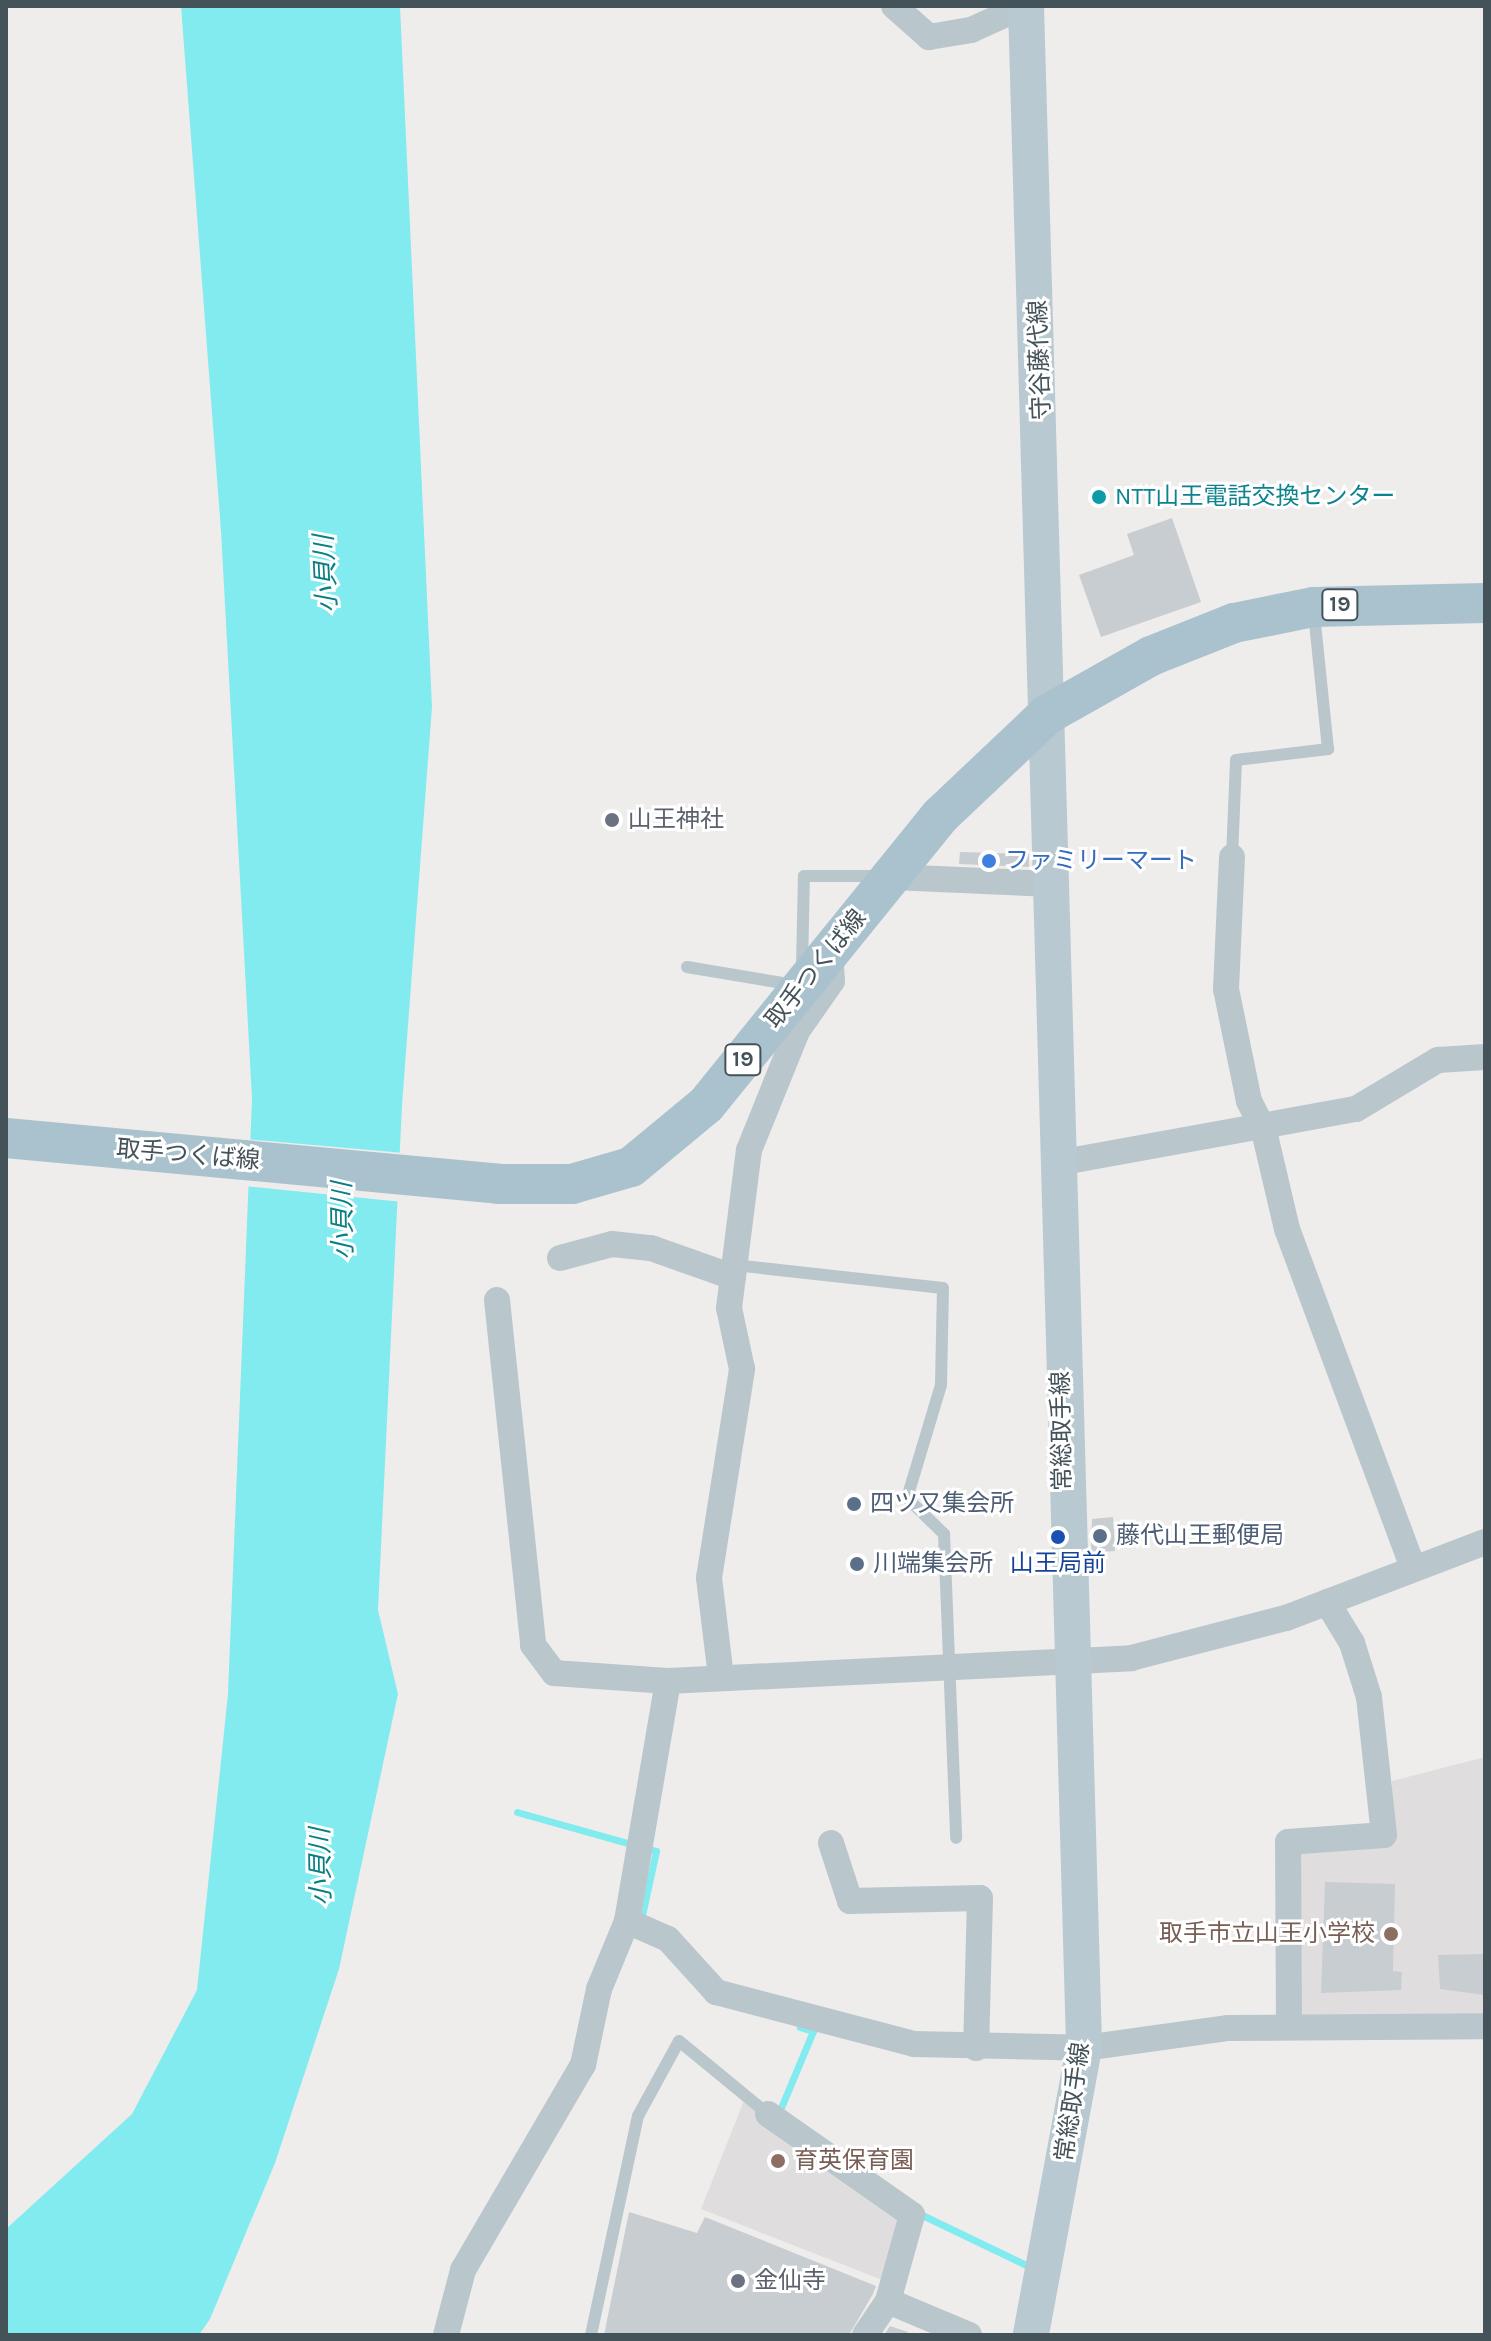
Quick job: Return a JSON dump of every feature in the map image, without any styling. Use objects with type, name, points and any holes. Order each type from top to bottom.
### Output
[{"type":"main road","name":"守谷藤代線","points":[[1025,6],[1048,714]]},
{"type":"main road","name":"取手つくば線","points":[[6,1138],[476,1183],[572,1184],[657,1152],[706,1105],[978,775],[1048,714],[1198,635],[1313,607],[1485,603]]},
{"type":"main road","name":"常総取手線","points":[[1031,2335],[1084,2048],[1074,1665],[1063,1483],[1048,714]]},
{"type":"street","points":[[894,6],[929,37],[971,30],[1025,6]]},
{"type":"street","points":[[1232,857],[1226,989],[1249,1101],[1264,1131],[1287,1229],[1412,1565]]},
{"type":"street","points":[[892,877],[1051,884]]},
{"type":"street","points":[[721,1677],[709,1578],[742,1369],[729,1308],[749,1150],[797,1031],[832,981],[830,952]]},
{"type":"street","points":[[1058,1163],[1264,1131],[1356,1109],[1438,1060],[1485,1057]]},
{"type":"street","points":[[560,1258],[612,1244],[651,1248],[734,1271]]},
{"type":"street","points":[[497,1300],[533,1645],[554,1673],[668,1681],[948,1664],[1074,1665],[1200,1644],[1327,1602],[1412,1565],[1485,1542]]},
{"type":"street","points":[[1289,2025],[1288,1842],[1384,1835],[1369,1697],[1352,1643],[1327,1602]]},
{"type":"street","points":[[446,2335],[463,2270],[583,2065],[599,1989],[627,1921],[668,1681]]},
{"type":"street","points":[[831,1843],[850,1901],[980,1898],[976,2048]]},
{"type":"street","points":[[627,1921],[668,1939],[716,1992],[914,2044],[976,2048],[1084,2048],[1289,2025],[1485,2026]]},
{"type":"street","points":[[768,2114],[912,2215],[888,2301],[865,2335]]},
{"type":"street","points":[[888,2301],[969,2335]]},
{"type":"lane","points":[[1232,857],[1236,760],[1328,749],[1313,607]]},
{"type":"lane","points":[[687,967],[802,986],[804,876],[892,877]]},
{"type":"lane","points":[[734,1271],[943,1288],[941,1385],[907,1498],[944,1534],[956,1838]]},
{"type":"lane","points":[[591,2335],[638,2116],[679,2041],[768,2114]]},
{"type":"shaded area","name":"取手市立山王小学校","points":[[1485,1757],[1485,2017],[1297,2025],[1298,1851],[1391,1842],[1392,1781]]},
{"type":"shaded area","name":"育英保育園","points":[[745,2098],[912,2215],[890,2283],[701,2209]]},
{"type":"water","name":"小貝川","points":[[181,6],[400,6],[432,707],[402,1105],[378,1610],[398,1694],[339,1969],[275,2163],[210,2319],[199,2335],[6,2335],[6,2229],[132,2114],[197,1990],[228,1694],[252,1099],[221,531]]},
{"type":"pier","points":[[246,1139],[404,1153],[403,1202],[244,1186]]},
{"type":"building","points":[[1172,518],[1201,602],[1101,637],[1079,575],[1134,555],[1127,534]]},
{"type":"building","points":[[960,852],[1029,854],[1029,867],[959,864]]},
{"type":"building","points":[[1113,1517],[1115,1551],[1091,1553],[1092,1519]]},
{"type":"building","points":[[1325,1882],[1395,1884],[1393,1971],[1402,1972],[1401,1990],[1321,1993]]},
{"type":"building","points":[[1485,1954],[1484,1995],[1440,1989],[1438,1955]]},
{"type":"building","name":"金仙寺","points":[[629,2212],[697,2233],[705,2217],[876,2286],[849,2335],[604,2335]]},
{"type":"building","points":[[890,2326],[908,2332],[907,2335],[884,2335]]},
{"type":"waterway","points":[[517,1812],[656,1851],[641,1920]]},
{"type":"waterway","points":[[780,2110],[813,2031],[800,2027]]},
{"type":"waterway","points":[[918,2213],[1028,2266]]},
{"type":"place","name":"NTT山王電話交換センター","points":[[1099,497]]},
{"type":"place","name":"山王神社","points":[[612,820]]},
{"type":"place","name":"ファミリーマート","points":[[989,861]]},
{"type":"place","name":"四ツ又集会所","points":[[854,1504]]},
{"type":"place","name":"藤代山王郵便局","points":[[1100,1536]]},
{"type":"place","name":"山王局前","points":[[1058,1537]]},
{"type":"place","name":"川端集会所","points":[[857,1564]]},
{"type":"place","name":"取手市立山王小学校","points":[[1391,1934]]},
{"type":"place","name":"育英保育園","points":[[778,2161]]},
{"type":"place","name":"金仙寺","points":[[738,2281]]}]
